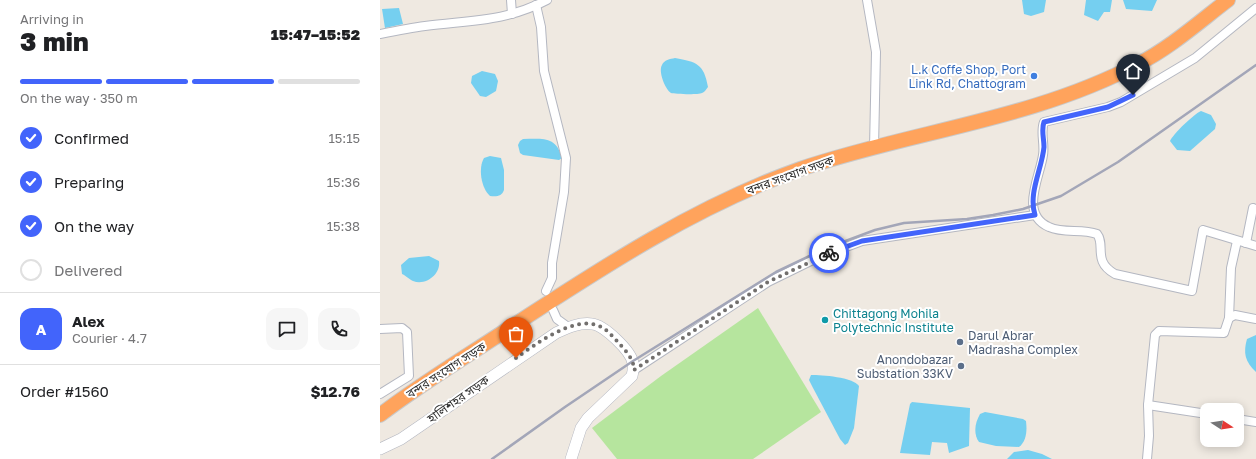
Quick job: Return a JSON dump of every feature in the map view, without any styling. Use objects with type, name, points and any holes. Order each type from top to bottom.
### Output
[{"type":"highway","name":"বন্দর সংযোগ সড়ক","points":[[380,415],[414,389],[594,273],[668,228],[721,201],[763,183],[802,169],[874,148],[1041,105],[1089,87],[1140,64],[1185,33],[1228,0]]},
{"type":"street","points":[[511,0],[512,14]]},
{"type":"street","points":[[380,34],[425,26],[492,20],[547,0]]},
{"type":"street","points":[[867,0],[876,52],[874,148]]},
{"type":"street","points":[[536,5],[541,27],[544,71],[566,158],[564,192],[552,263],[552,278],[546,291]]},
{"type":"street","points":[[1256,8],[1195,58],[1121,102],[1108,107],[1044,122],[1042,128],[1044,144],[1043,155],[1033,202],[1035,215],[1044,225],[1050,228],[1097,234],[1099,237],[1103,261],[1109,270],[1115,274],[1192,291],[1203,230],[1256,246]]},
{"type":"street","points":[[1147,459],[1149,436],[1148,405],[1155,335],[1159,331],[1224,333],[1229,318],[1231,268],[1253,208]]},
{"type":"street","points":[[571,459],[579,435],[585,423],[599,407],[632,376],[634,370],[768,282],[817,258],[862,241],[1035,215]]},
{"type":"street","points":[[553,310],[558,319],[568,327]]},
{"type":"street","points":[[1229,318],[1235,315],[1256,319]]},
{"type":"street","name":"হালিশহর সড়ক","points":[[380,449],[407,435],[535,345],[568,327],[589,323],[605,329],[633,362],[634,370]]},
{"type":"street","points":[[380,329],[402,328],[407,332],[409,376],[380,394]]},
{"type":"street","points":[[1148,405],[1200,413]]},
{"type":"street","points":[[1244,420],[1256,422]]},
{"type":"green space","points":[[758,308],[821,412],[753,459],[617,459],[592,428],[661,376]]},
{"type":"water","points":[[1022,0],[1046,0],[1044,12],[1031,16],[1024,14]]},
{"type":"water","points":[[1086,0],[1112,0],[1110,12],[1104,12],[1098,21],[1084,15]]},
{"type":"water","points":[[1123,0],[1157,0],[1152,11],[1126,9]]},
{"type":"water","points":[[399,8],[403,24],[385,28],[382,9]]},
{"type":"water","points":[[675,58],[694,63],[702,69],[708,87],[704,92],[700,94],[671,93],[666,88],[661,68],[663,63],[669,59]]},
{"type":"water","points":[[482,71],[495,74],[498,81],[496,91],[486,97],[480,96],[471,83],[472,76]]},
{"type":"water","points":[[1201,111],[1211,115],[1216,124],[1215,129],[1190,151],[1177,150],[1170,141],[1179,129]]},
{"type":"water","points":[[523,139],[548,140],[556,146],[562,158],[559,160],[523,155],[520,153],[518,145]]},
{"type":"water","points":[[490,156],[501,158],[504,170],[504,190],[501,195],[497,196],[490,196],[484,188],[481,178],[482,162],[484,158]]},
{"type":"water","points":[[429,256],[439,261],[438,270],[432,278],[423,282],[418,282],[413,281],[402,274],[401,265],[409,258]]},
{"type":"water","points":[[1256,335],[1256,372],[1247,361],[1245,349],[1247,339]]},
{"type":"water","points":[[811,375],[829,376],[851,380],[859,386],[854,428],[848,443],[845,445],[840,439],[809,380]]},
{"type":"water","points":[[912,402],[970,408],[969,446],[949,453],[947,443],[932,442],[930,455],[900,453],[910,404]]},
{"type":"water","points":[[985,412],[1023,419],[1026,421],[1026,435],[1022,445],[1019,447],[996,446],[979,442],[975,432],[976,424],[980,414]]},
{"type":"water","points":[[1028,450],[1052,459],[1007,459],[1014,452]]},
{"type":"railway","points":[[492,459],[633,361],[776,272],[824,249],[875,230],[904,223],[967,219],[993,215],[1023,209],[1061,196],[1118,162],[1256,65]]},
{"type":"way so far","points":[[516,358],[556,333],[568,327],[585,323],[593,324],[605,329],[619,343],[633,362],[634,370],[768,282],[829,253]]},
{"type":"place","name":"L.k Coffe Shop, Port Link Rd, Chattogram","points":[[1034,76]]},
{"type":"place","name":"Chittagong Mohila Polytechnic Institute","points":[[825,320]]},
{"type":"place","name":"Darul Abrar Madrasha Complex","points":[[960,342]]},
{"type":"place","name":"Anondobazar Substation 33KV","points":[[961,366]]},
{"type":"route","points":[[829,253],[862,241],[1004,221],[1035,215],[1032,206],[1036,183],[1042,164],[1044,144],[1042,128],[1044,122],[1047,120],[1108,107],[1133,95]]}]
